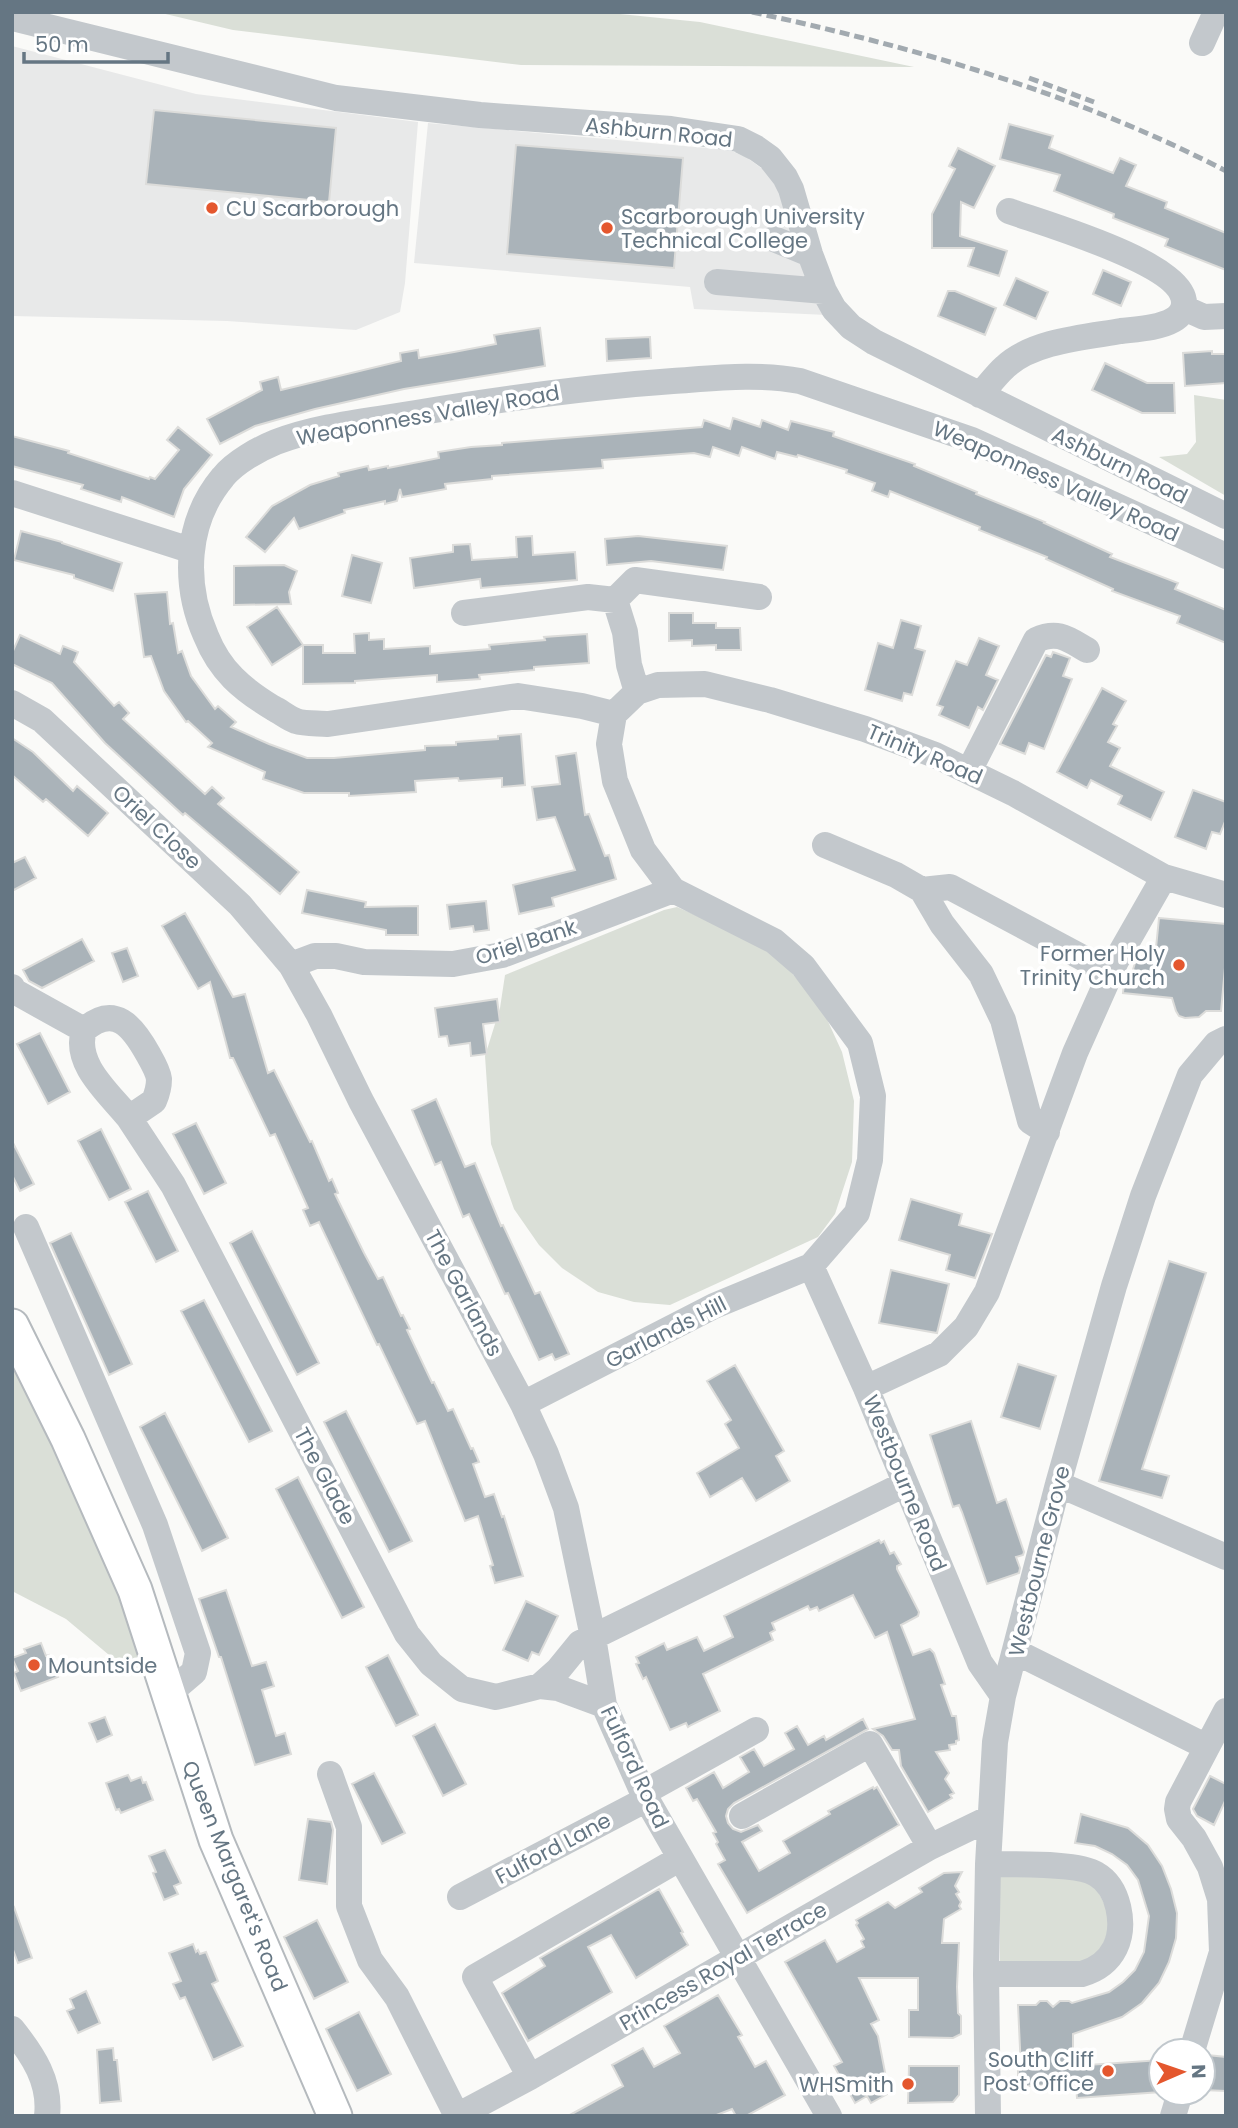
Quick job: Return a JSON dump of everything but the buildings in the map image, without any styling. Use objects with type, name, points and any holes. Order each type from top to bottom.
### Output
[{"type":"main road","name":"Queen Margaret's Road","points":[[12,1326],[68,1439],[135,1590],[216,1840],[335,2116]]},
{"type":"street","points":[[1202,43],[1216,12]]},
{"type":"street","name":"Ashburn Road","points":[[12,18],[337,99],[480,115],[671,129],[738,139],[770,159],[785,177],[824,291],[834,309],[851,327],[874,342],[1226,516]]},
{"type":"street","points":[[980,395],[1006,365],[1037,348],[1176,319],[1185,302],[1180,289],[1156,269],[1112,247],[1009,211]]},
{"type":"street","points":[[774,239],[810,254]]},
{"type":"street","points":[[717,282],[824,291]]},
{"type":"street","points":[[1184,308],[1204,317],[1226,316]]},
{"type":"street","name":"Weaponness Valley Road","points":[[614,715],[582,706],[518,696],[328,724],[297,721],[245,691],[220,663],[209,644],[194,604],[190,550],[201,512],[223,475],[246,458],[275,442],[320,430],[511,397],[633,384],[776,376],[800,381],[972,440],[1226,556]]},
{"type":"street","points":[[12,493],[190,550]]},
{"type":"street","points":[[615,600],[635,580],[759,597]]},
{"type":"street","points":[[464,613],[588,597],[615,600]]},
{"type":"street","points":[[615,600],[625,632],[629,665],[637,692],[614,715],[609,744],[615,781],[643,850],[673,890],[774,941],[803,966],[860,1043],[873,1096],[870,1160],[857,1213],[811,1266]]},
{"type":"street","points":[[969,771],[1036,640],[1049,634],[1065,637],[1087,650]]},
{"type":"street","name":"Trinity Road","points":[[637,692],[658,685],[705,684],[865,729],[935,755],[969,771],[1164,877],[1226,895]]},
{"type":"street","name":"Oriel Close","points":[[12,703],[42,720],[171,840],[240,905],[291,965]]},
{"type":"street","points":[[825,845],[897,875],[922,890],[943,924],[981,974],[1003,1020],[1030,1121],[1047,1132]]},
{"type":"street","points":[[866,1388],[939,1354],[966,1327],[987,1292],[1075,1053],[1111,973],[1164,877]]},
{"type":"street","points":[[922,890],[950,887],[1111,973]]},
{"type":"street","name":"Oriel Bank","points":[[291,965],[315,956],[336,956],[364,962],[465,962],[502,954],[673,890]]},
{"type":"street","name":"The Garlands","points":[[291,965],[523,1404],[546,1454],[566,1508],[593,1637]]},
{"type":"street","points":[[12,987],[84,1030],[91,1024],[113,1017],[128,1024],[139,1038],[159,1078],[154,1101],[129,1118]]},
{"type":"street","name":"The Glade","points":[[84,1030],[81,1041],[88,1066],[129,1118],[173,1185],[407,1633],[430,1664],[462,1689],[496,1697],[540,1686]]},
{"type":"street","name":"Westbourne Grove","points":[[988,2116],[988,1864],[995,1742],[1003,1696],[1058,1484],[1114,1286],[1143,1196],[1190,1075],[1216,1044],[1226,1039]]},
{"type":"street","points":[[26,1227],[155,1525],[198,1653],[194,1672],[167,1695]]},
{"type":"street","name":"Westbourne Road","points":[[811,1266],[866,1388],[980,1662],[1003,1696]]},
{"type":"street","name":"Garlands Hill","points":[[523,1404],[714,1306],[811,1266]]},
{"type":"street","points":[[1058,1484],[1225,1555]]},
{"type":"street","points":[[540,1686],[558,1670],[580,1643],[905,1485]]},
{"type":"street","name":"Fulford Road","points":[[593,1637],[604,1705],[645,1796],[829,2116]]},
{"type":"street","points":[[1016,1651],[1207,1747]]},
{"type":"street","points":[[540,1686],[558,1688],[604,1705]]},
{"type":"street","points":[[1196,2037],[1222,1952],[1220,1899],[1210,1867],[1194,1838],[1179,1819],[1177,1809],[1178,1802],[1226,1712]]},
{"type":"street","name":"Fulford Lane","points":[[460,1897],[645,1796],[755,1730]]},
{"type":"street","points":[[742,1816],[870,1744],[930,1847]]},
{"type":"street","points":[[330,1774],[349,1827],[349,1906],[370,1959],[397,1997],[457,2116]]},
{"type":"street","name":"Princess Royal Terrace","points":[[457,2116],[530,2077],[930,1847],[990,1818]]},
{"type":"street","points":[[530,2077],[475,1977],[680,1859]]},
{"type":"street","points":[[986,1974],[1082,1975],[1094,1971],[1106,1961],[1115,1948],[1120,1920],[1117,1903],[1111,1891],[1095,1873],[1073,1868],[988,1864]]},
{"type":"street","points":[[12,2029],[29,2051],[43,2078],[48,2104],[47,2116]]},
{"type":"shaded area","points":[[157,12],[600,12],[700,22],[914,67],[521,65],[233,30]]},
{"type":"shaded area","name":"CU Scarborough","points":[[12,46],[196,94],[418,122],[405,283],[400,312],[356,330],[227,321],[12,316]]},
{"type":"shaded area","name":"Scarborough University Technical College","points":[[428,123],[729,150],[746,157],[771,175],[788,200],[827,315],[694,309],[690,287],[414,263]]},
{"type":"shaded area","points":[[1194,395],[1226,400],[1226,496],[1159,457],[1187,454],[1196,442]]},
{"type":"shaded area","points":[[677,907],[768,947],[820,1004],[842,1052],[854,1101],[852,1162],[835,1214],[818,1237],[670,1305],[634,1302],[598,1292],[562,1268],[539,1245],[514,1209],[491,1144],[485,1056],[500,1008],[505,975]]},
{"type":"shaded area","points":[[12,1347],[108,1554],[147,1669],[142,1673],[127,1670],[66,1619],[12,1591]]},
{"type":"shaded area","points":[[1000,1872],[1092,1879],[1112,1919],[1098,1960],[1000,1968]]},
{"type":"railway","points":[[752,12],[934,57],[1054,96],[1170,143],[1226,171]]},
{"type":"railway","points":[[1029,78],[1094,102]]},
{"type":"place","name":"CU Scarborough","points":[[212,208]]},
{"type":"place","name":"Scarborough University Technical College","points":[[607,228]]},
{"type":"place","name":"Former Holy Trinity Church","points":[[1179,965]]},
{"type":"place","name":"Mountside","points":[[34,1665]]},
{"type":"place","name":"South Cliff Post Office","points":[[1108,2071]]},
{"type":"place","name":"WHSmith","points":[[908,2084]]}]
